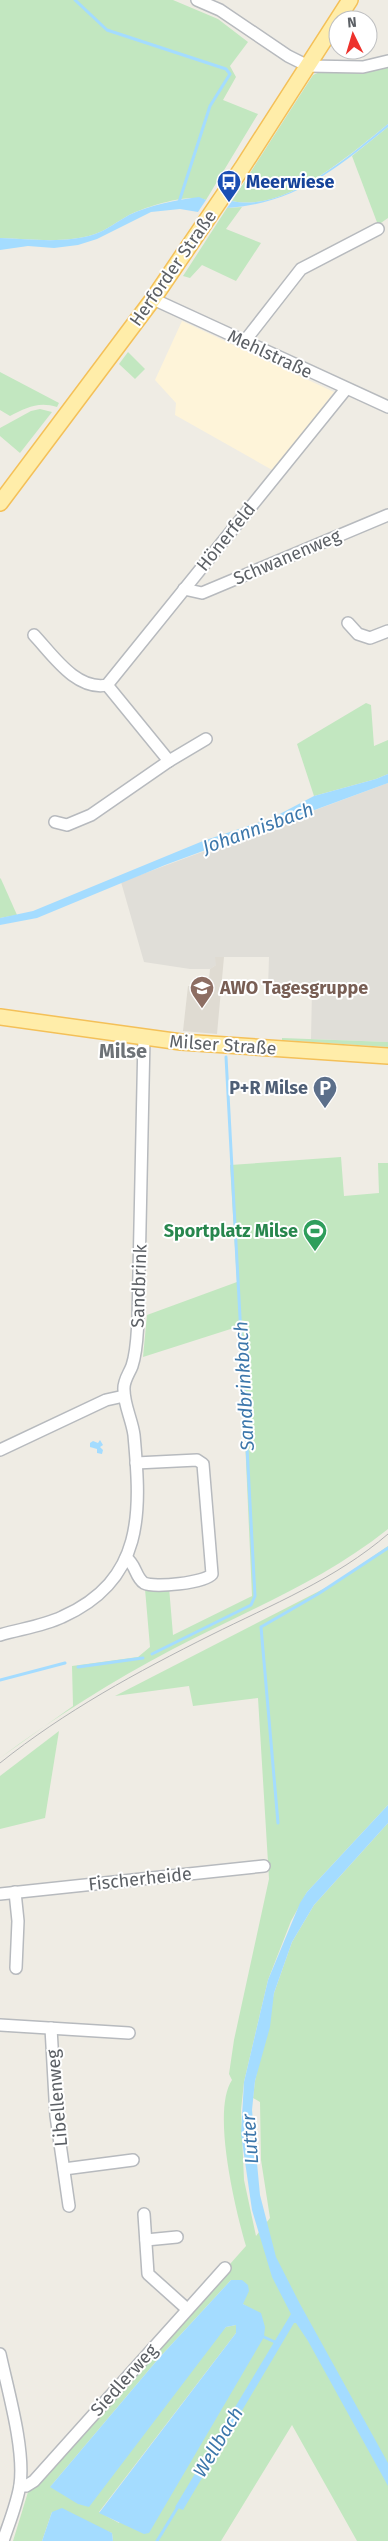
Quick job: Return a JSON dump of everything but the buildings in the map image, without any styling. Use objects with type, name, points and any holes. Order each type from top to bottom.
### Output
[{"type":"main road","name":"Herforder Straße","points":[[0,502],[153,298],[206,222],[350,0]]},
{"type":"main road","name":"Milser Straße","points":[[0,1017],[144,1038],[388,1056]]},
{"type":"street","points":[[200,0],[220,10],[288,56],[308,66],[363,66],[388,62]]},
{"type":"street","points":[[244,342],[301,269],[378,229]]},
{"type":"street","name":"Mehlstraße","points":[[153,298],[244,342],[388,407]]},
{"type":"street","name":"Hönerfeld","points":[[107,685],[346,389]]},
{"type":"street","name":"Schwanenweg","points":[[184,589],[202,593],[388,515]]},
{"type":"street","points":[[348,624],[358,634],[370,638],[388,631]]},
{"type":"street","points":[[34,635],[76,678],[102,686],[107,685],[169,761]]},
{"type":"street","points":[[55,822],[67,825],[91,815],[169,761],[206,739]]},
{"type":"street","name":"Sandbrink","points":[[124,1396],[123,1387],[136,1352],[138,1320],[144,1038]]},
{"type":"street","points":[[0,1450],[106,1400],[124,1396],[133,1429],[137,1518],[126,1558],[105,1587],[80,1608],[61,1618],[0,1634]]},
{"type":"street","points":[[126,1558],[132,1561],[141,1580],[151,1585],[203,1581],[212,1574],[203,1464],[197,1460],[136,1463]]},
{"type":"street","name":"Fischerheide","points":[[0,1894],[264,1866]]},
{"type":"street","points":[[15,1892],[18,1921],[16,1968]]},
{"type":"street","points":[[0,2025],[129,2033]]},
{"type":"street","name":"Libellenweg","points":[[51,2028],[56,2116],[70,2206]]},
{"type":"street","name":"Libellenweg","points":[[64,2169],[133,2160]]},
{"type":"street","points":[[144,2214],[148,2274],[187,2308]]},
{"type":"street","points":[[146,2240],[177,2237]]},
{"type":"street","name":"Siedlerweg","points":[[20,2486],[26,2486],[34,2481],[187,2308],[225,2268]]},
{"type":"street","points":[[0,2354],[18,2442],[20,2486],[3,2541]]},
{"type":"shaded area","points":[[182,321],[334,392],[274,471],[175,415],[176,403],[155,380]]},
{"type":"shaded area","points":[[388,783],[388,1042],[311,1039],[312,990],[268,988],[269,957],[216,957],[216,965],[210,969],[190,969],[144,962],[121,882]]},
{"type":"shaded area","name":"AWO Tagesgruppe","points":[[215,957],[224,957],[217,1034],[183,1031],[188,986],[201,987],[202,980],[209,980],[210,969],[216,965]]},
{"type":"green space","points":[[0,0],[173,0],[218,19],[248,42],[230,66],[236,77],[223,100],[258,114],[206,200],[189,198],[146,208],[129,215],[108,228],[84,237],[48,240],[0,238]]},
{"type":"green space","points":[[388,68],[388,124],[355,151],[315,179],[294,190],[273,198],[252,202],[232,201],[313,75],[322,71]]},
{"type":"green space","points":[[388,127],[388,218],[378,225],[352,156]]},
{"type":"green space","points":[[242,207],[226,229],[261,243],[236,281],[202,265],[190,278],[183,276],[227,208]]},
{"type":"green space","points":[[128,352],[145,369],[135,379],[119,364]]},
{"type":"green space","points":[[0,372],[59,403],[57,407],[38,405],[10,416],[0,410]]},
{"type":"green space","points":[[40,409],[52,412],[20,453],[0,436],[0,428],[31,411]]},
{"type":"green space","points":[[366,703],[371,705],[374,746],[388,740],[388,774],[314,796],[297,744]]},
{"type":"green space","points":[[1,879],[17,915],[0,918]]},
{"type":"green space","points":[[282,1038],[388,1042],[388,1047],[282,1040]]},
{"type":"green space","points":[[341,1157],[344,1196],[379,1193],[378,1163],[388,1163],[388,1529],[336,1565],[310,1580],[150,1661],[84,1700],[46,1726],[73,1706],[72,1666],[138,1657],[150,1647],[145,1589],[169,1587],[173,1635],[252,1596],[240,1326],[143,1357],[147,1315],[237,1282],[230,1165]]},
{"type":"green space","points":[[388,1546],[388,1805],[307,1892],[291,1921],[268,1980],[244,2082],[241,2110],[244,2180],[256,2236],[270,2218],[261,2160],[260,2102],[253,2098],[274,1993],[292,1942],[314,1905],[388,1823],[388,2541],[357,2541],[292,2425],[221,2541],[113,2541],[112,2533],[52,2512],[42,2541],[13,2541],[28,2492],[246,2246],[227,2162],[224,2114],[226,2095],[232,2080],[229,2074],[234,2040],[269,1879],[258,1698],[193,1706],[189,1686],[115,1696],[331,1585]],"holes":[[[231,2280],[243,2304],[252,2310],[119,2523],[99,2512],[236,2333],[236,2325],[226,2327],[50,2487],[159,2358]]]},
{"type":"green space","points":[[59,1731],[45,1818],[0,1829],[0,1776]]},
{"type":"water","points":[[388,124],[388,127],[333,170],[314,181],[294,191],[274,199],[251,205],[227,208],[232,201],[252,202],[273,198],[295,190],[316,179],[336,165]]},
{"type":"water","points":[[199,197],[206,200],[198,212],[180,209],[151,212],[97,239],[78,245],[54,248],[28,246],[0,250],[0,238],[48,240],[84,237],[108,228],[145,208]]},
{"type":"water","name":"Johannisbach","points":[[388,774],[388,783],[165,865],[37,918],[0,925],[0,918],[33,911],[203,841],[272,818],[314,796]]},
{"type":"water","points":[[100,1440],[103,1445],[100,1447],[103,1450],[102,1454],[97,1453],[97,1449],[90,1447],[90,1443],[93,1441],[98,1443]]},
{"type":"water","name":"Lutter","points":[[388,1805],[388,1823],[314,1905],[292,1942],[274,1993],[270,2027],[255,2081],[252,2110],[260,2195],[276,2257],[388,2463],[388,2486],[308,2341],[296,2323],[294,2323],[183,2510],[175,2507],[291,2314],[272,2277],[252,2210],[241,2134],[244,2082],[268,1980],[300,1903],[307,1892]]},
{"type":"water","points":[[231,2280],[242,2280],[248,2285],[249,2291],[243,2304],[261,2313],[265,2327],[264,2337],[149,2533],[144,2534],[99,2513],[236,2333],[236,2325],[226,2327],[89,2507],[78,2504],[50,2487],[159,2358]]},
{"type":"water","points":[[62,2508],[112,2533],[113,2541],[42,2541],[52,2512]]},
{"type":"waterway","points":[[75,0],[107,30],[226,69],[230,74],[210,106],[179,202]]},
{"type":"waterway","name":"Sandbrinkbach","points":[[152,1654],[251,1605],[255,1596],[226,1057]]},
{"type":"waterway","points":[[278,1823],[261,1627],[318,1594],[388,1548]]},
{"type":"waterway","name":"Sandbrinkbach","points":[[78,1667],[143,1658]]},
{"type":"waterway","name":"Sandbrinkbach","points":[[0,1680],[65,1663]]},
{"type":"waterway","name":"Wellbach","points":[[264,2337],[277,2343]]},
{"type":"waterway","name":"Wellbach","points":[[157,2541],[179,2505]]},
{"type":"tram line","points":[[0,1763],[50,1726],[102,1693],[183,1649],[325,1578],[347,1565],[388,1534]]},
{"type":"place","name":"Meerwiese","points":[[229,203]]},
{"type":"place","name":"AWO Tagesgruppe","points":[[202,1009]]},
{"type":"place","name":"P+R Milse","points":[[325,1109]]},
{"type":"place","name":"Sportplatz Milse","points":[[315,1252]]},
{"type":"district","name":"Milse","points":[[123,1051]]}]
